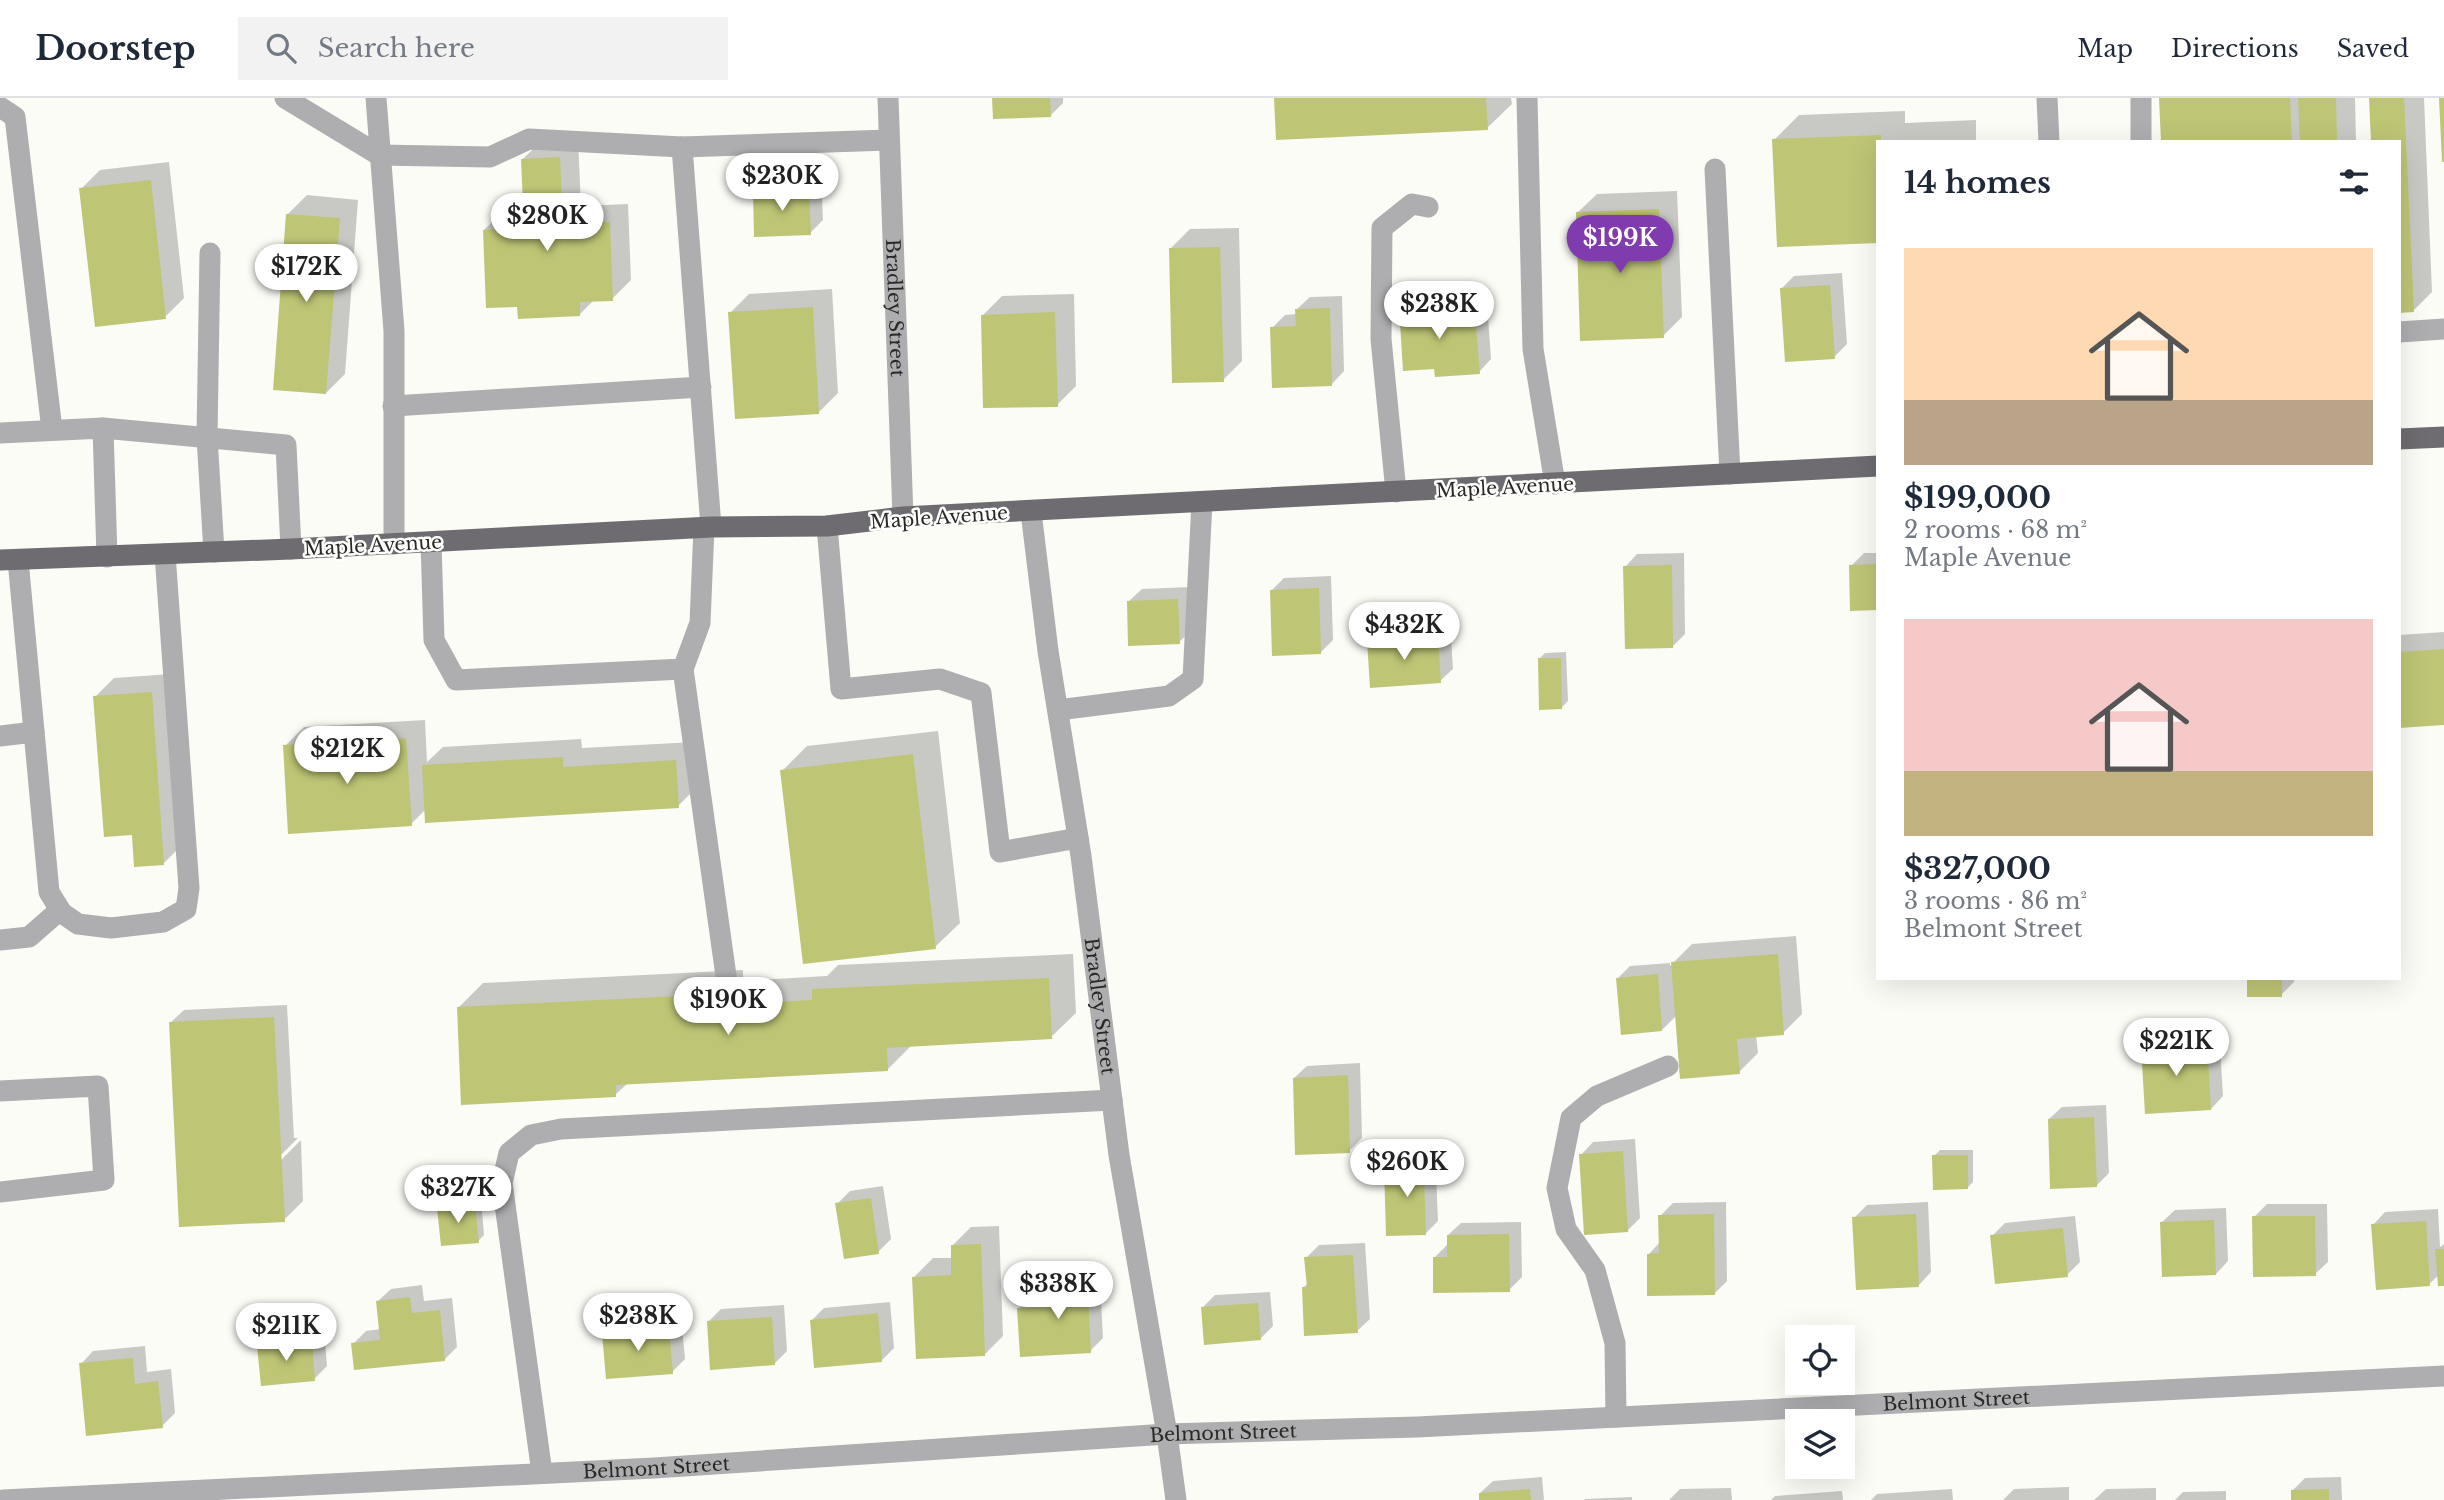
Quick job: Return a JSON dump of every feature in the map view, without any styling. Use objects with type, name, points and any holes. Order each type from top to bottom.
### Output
[{"type":"main road","points":[[2401,439],[2444,437]]},
{"type":"main road","name":"Maple Avenue","points":[[9,560],[290,549],[708,527],[827,526],[903,517],[1876,466]]},
{"type":"street","points":[[285,98],[379,155],[490,157],[529,139],[682,146],[890,140]]},
{"type":"street","points":[[376,98],[394,331],[394,544]]},
{"type":"street","name":"Bradley Street","points":[[888,98],[903,517]]},
{"type":"street","points":[[1527,98],[1533,349],[1555,484]]},
{"type":"street","points":[[2047,98],[2049,140]]},
{"type":"street","points":[[2141,98],[2141,140]]},
{"type":"street","points":[[0,107],[15,117],[52,430]]},
{"type":"street","points":[[682,146],[701,387],[708,527],[700,623],[683,669],[727,983]]},
{"type":"street","points":[[1715,169],[1730,474]]},
{"type":"street","points":[[1396,492],[1381,339],[1382,228],[1412,204],[1428,207]]},
{"type":"street","points":[[210,253],[207,437],[214,552]]},
{"type":"street","points":[[2401,332],[2444,329]]},
{"type":"street","points":[[393,406],[701,387]]},
{"type":"street","points":[[103,428],[107,557]]},
{"type":"street","points":[[0,433],[103,428],[286,445],[290,549]]},
{"type":"street","points":[[1058,710],[1169,696],[1193,678],[1202,502]]},
{"type":"street","name":"Bradley Street","points":[[1031,512],[1078,838],[1119,1155],[1176,1500]]},
{"type":"street","points":[[827,526],[841,689],[940,679],[981,693],[1000,852],[1078,838]]},
{"type":"street","points":[[431,542],[434,639],[456,680],[683,669]]},
{"type":"street","points":[[9,560],[34,732],[49,892],[60,910],[78,924],[111,928],[163,922],[186,909],[189,888],[165,554]]},
{"type":"street","points":[[0,736],[34,732]]},
{"type":"street","points":[[0,940],[29,937],[60,910]]},
{"type":"street","points":[[1616,1418],[1615,1343],[1595,1270],[1566,1228],[1557,1188],[1571,1118],[1597,1096],[1668,1066]]},
{"type":"street","points":[[0,1091],[98,1086],[104,1181],[0,1192]]},
{"type":"street","points":[[542,1473],[502,1183],[509,1153],[531,1135],[561,1129],[1112,1100]]},
{"type":"street","name":"Belmont Street","points":[[3,1500],[542,1473],[1167,1434],[1418,1427],[2444,1376]]},
{"type":"building","points":[[992,98],[1050,98],[1051,117],[993,119]]},
{"type":"building","points":[[1274,98],[1486,98],[1488,130],[1276,140]]},
{"type":"building","points":[[2159,98],[2290,98],[2292,140],[2161,140]]},
{"type":"building","points":[[2298,98],[2336,98],[2337,140],[2300,140]]},
{"type":"building","points":[[2369,98],[2404,98],[2414,312],[2401,313],[2401,140],[2371,140]]},
{"type":"building","points":[[2439,98],[2444,98],[2444,162],[2442,162]]},
{"type":"building","points":[[1881,135],[1881,140],[1876,140],[1876,243],[1777,247],[1772,139]]},
{"type":"building","points":[[560,157],[563,224],[610,222],[613,301],[580,302],[580,316],[518,319],[517,307],[486,308],[483,230],[524,227],[521,159]]},
{"type":"building","points":[[151,180],[166,319],[95,327],[79,188]]},
{"type":"building","points":[[809,188],[811,235],[754,237],[753,190]]},
{"type":"building","points":[[1659,209],[1664,338],[1580,341],[1576,212]]},
{"type":"building","points":[[286,214],[340,218],[326,394],[273,390]]},
{"type":"building","points":[[1220,247],[1224,382],[1172,383],[1169,248]]},
{"type":"building","points":[[1830,285],[1835,359],[1785,362],[1780,288]]},
{"type":"building","points":[[1448,303],[1449,316],[1475,314],[1480,374],[1435,377],[1434,369],[1403,371],[1399,307]]},
{"type":"building","points":[[813,307],[819,414],[735,419],[728,312]]},
{"type":"building","points":[[1330,308],[1332,386],[1272,388],[1270,327],[1296,326],[1295,309]]},
{"type":"building","points":[[1055,312],[1058,407],[983,408],[981,315]]},
{"type":"building","points":[[1876,564],[1876,610],[1850,611],[1849,565]]},
{"type":"building","points":[[1672,565],[1673,648],[1625,649],[1623,566]]},
{"type":"building","points":[[1319,588],[1321,654],[1272,656],[1270,590]]},
{"type":"building","points":[[1178,599],[1180,644],[1128,646],[1127,601]]},
{"type":"building","points":[[1438,635],[1441,683],[1370,688],[1367,640]]},
{"type":"building","points":[[2444,649],[2444,725],[2401,728],[2401,652]]},
{"type":"building","points":[[1538,658],[1561,658],[1562,709],[1539,710]]},
{"type":"building","points":[[152,692],[164,865],[134,867],[132,835],[104,837],[93,696]]},
{"type":"building","points":[[406,738],[412,826],[288,834],[283,745]]},
{"type":"building","points":[[913,754],[936,949],[803,964],[780,770]]},
{"type":"building","points":[[563,757],[563,767],[676,760],[679,808],[425,823],[422,765]]},
{"type":"building","points":[[1778,954],[1784,1035],[1737,1039],[1740,1074],[1680,1079],[1671,962]]},
{"type":"building","points":[[1658,974],[1662,1031],[1621,1035],[1616,978]]},
{"type":"building","points":[[1049,978],[1052,1039],[887,1048],[888,1071],[616,1085],[616,1097],[461,1105],[457,1007],[719,994],[719,1005],[812,1000],[812,989]]},
{"type":"building","points":[[2247,980],[2282,980],[2282,997],[2247,997]]},
{"type":"building","points":[[274,1017],[285,1222],[179,1227],[169,1022]]},
{"type":"building","points":[[2207,1042],[2211,1110],[2145,1114],[2141,1046]]},
{"type":"building","points":[[1348,1075],[1350,1153],[1295,1155],[1293,1078]]},
{"type":"building","points":[[2094,1117],[2097,1187],[2050,1189],[2048,1119]]},
{"type":"building","points":[[1623,1151],[1628,1232],[1584,1235],[1579,1154]]},
{"type":"building","points":[[1932,1155],[1968,1155],[1968,1189],[1933,1190]]},
{"type":"building","points":[[1441,1164],[1442,1174],[1424,1175],[1426,1235],[1386,1236],[1384,1166]]},
{"type":"building","points":[[871,1198],[879,1254],[844,1259],[835,1203]]},
{"type":"building","points":[[475,1204],[479,1243],[441,1246],[437,1208]]},
{"type":"building","points":[[1714,1214],[1715,1295],[1647,1296],[1647,1254],[1659,1253],[1658,1215]]},
{"type":"building","points":[[1916,1214],[1919,1287],[1856,1290],[1852,1217]]},
{"type":"building","points":[[2252,1216],[2315,1216],[2316,1276],[2253,1277]]},
{"type":"building","points":[[2214,1220],[2216,1275],[2162,1277],[2160,1222]]},
{"type":"building","points":[[2426,1221],[2430,1286],[2376,1290],[2371,1224]]},
{"type":"building","points":[[2063,1228],[2068,1277],[1995,1284],[1990,1235]]},
{"type":"building","points":[[1509,1234],[1510,1292],[1433,1293],[1433,1257],[1447,1257],[1447,1235]]},
{"type":"building","points":[[981,1244],[985,1356],[916,1359],[912,1277],[951,1275],[951,1245]]},
{"type":"building","points":[[2435,1249],[2444,1249],[2444,1286],[2438,1286]]},
{"type":"building","points":[[1353,1255],[1358,1333],[1304,1336],[1302,1287],[1307,1287],[1304,1257]]},
{"type":"building","points":[[1087,1275],[1091,1353],[1020,1357],[1017,1308],[1050,1307],[1049,1277]]},
{"type":"building","points":[[410,1297],[412,1313],[440,1310],[445,1361],[354,1370],[351,1343],[380,1340],[376,1301]]},
{"type":"building","points":[[1258,1303],[1261,1340],[1204,1345],[1201,1307]]},
{"type":"building","points":[[878,1313],[882,1362],[814,1368],[810,1320]]},
{"type":"building","points":[[772,1317],[775,1365],[710,1370],[707,1321]]},
{"type":"building","points":[[669,1326],[673,1374],[606,1379],[602,1333]]},
{"type":"building","points":[[312,1341],[315,1381],[261,1386],[257,1346]]},
{"type":"building","points":[[133,1358],[135,1384],[158,1381],[163,1428],[86,1436],[79,1363]]},
{"type":"building","points":[[1530,1489],[1531,1500],[1479,1500],[1479,1493]]},
{"type":"building","points":[[2329,1489],[2329,1500],[2291,1500],[2291,1490]]}]
